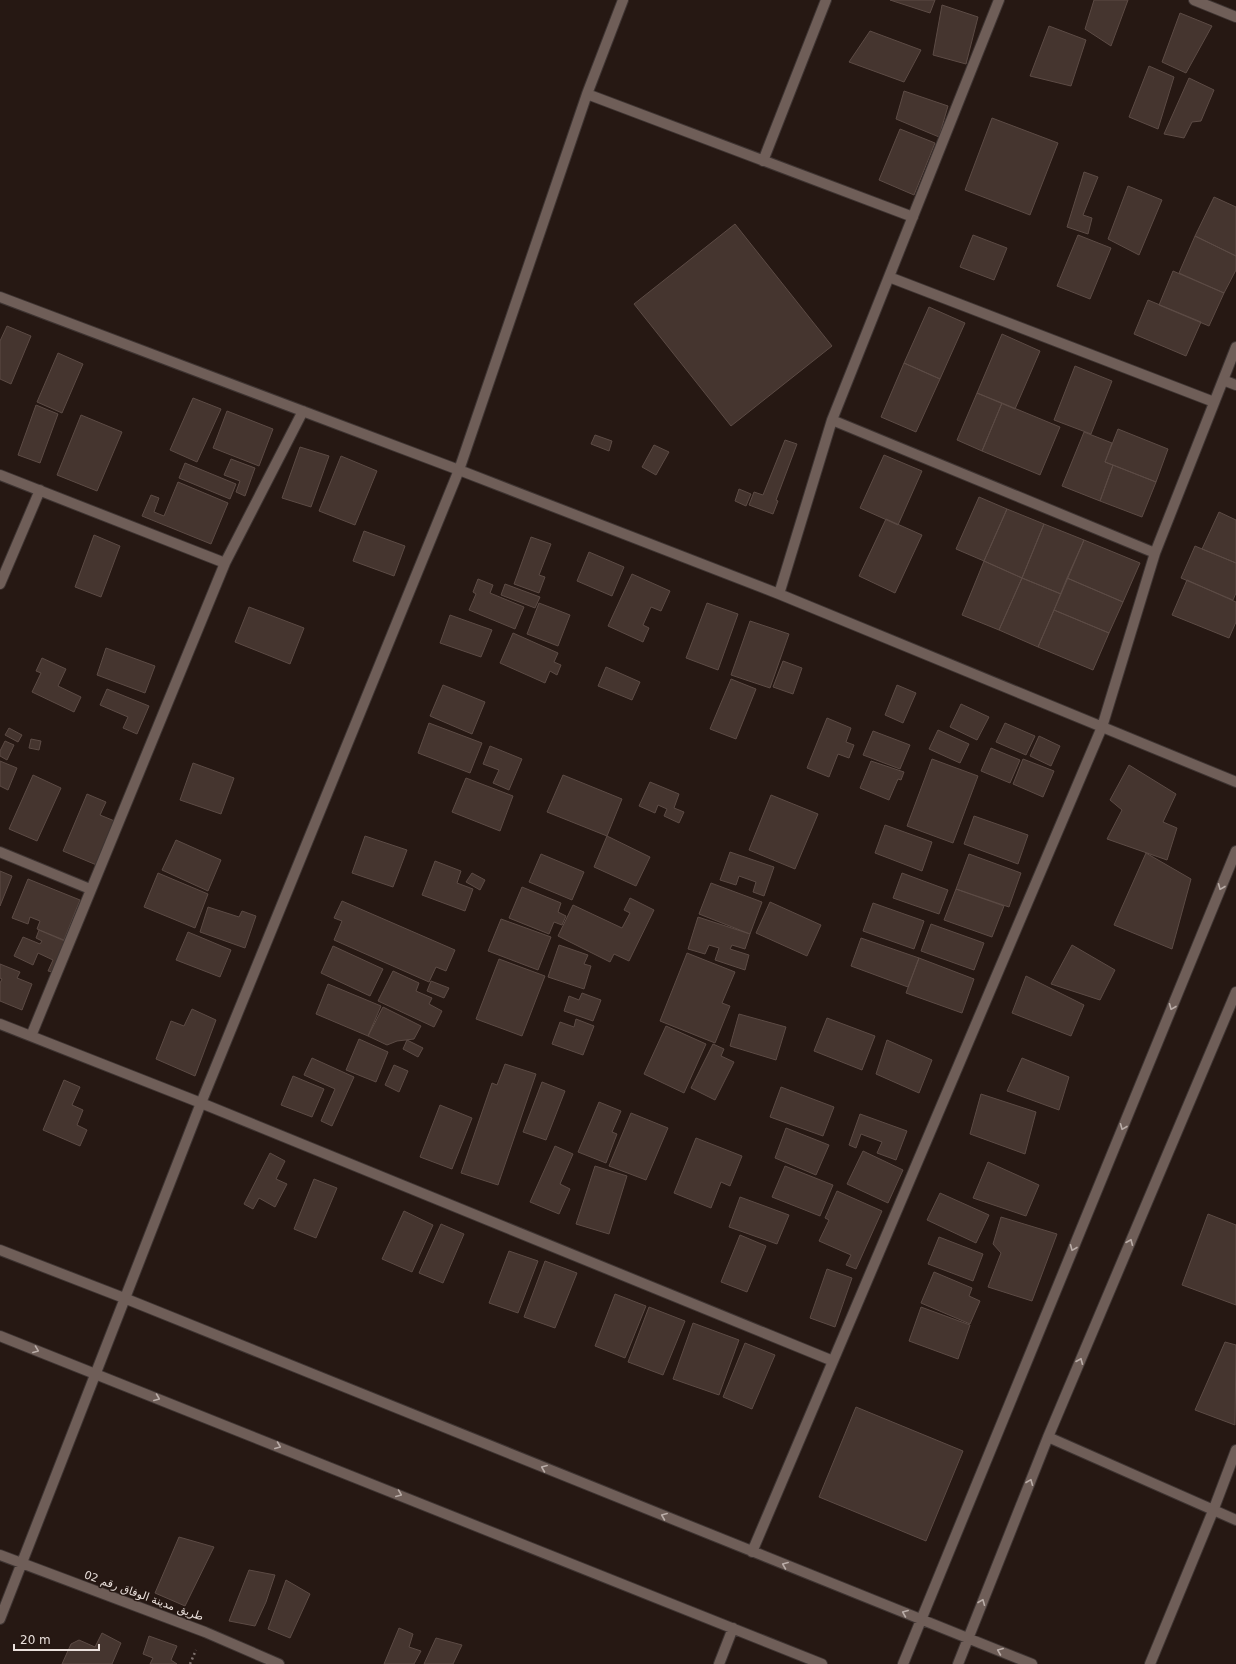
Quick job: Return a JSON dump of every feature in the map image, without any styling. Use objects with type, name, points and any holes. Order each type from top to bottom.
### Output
[{"type":"street","points":[[0,1619],[201,1103],[459,470],[587,94],[623,0]]},
{"type":"street","points":[[763,161],[826,0]]},
{"type":"street","points":[[779,594],[832,420],[999,0]]},
{"type":"street","points":[[1194,0],[1236,17]]},
{"type":"street","points":[[587,94],[913,217]]},
{"type":"street","points":[[889,277],[1214,402]]},
{"type":"street","points":[[0,297],[459,470],[779,594],[1236,782]]},
{"type":"street","points":[[752,1552],[1102,727],[1155,553],[1236,347]]},
{"type":"street","points":[[1223,380],[1236,385]]},
{"type":"street","points":[[31,1036],[225,563],[303,411]]},
{"type":"street","points":[[832,420],[1155,553]]},
{"type":"street","points":[[0,475],[225,563]]},
{"type":"street","points":[[0,584],[40,490]]},
{"type":"street","points":[[903,1664],[1236,851]]},
{"type":"street","points":[[0,852],[90,889]]},
{"type":"street","points":[[958,1664],[1048,1437],[1236,992]]},
{"type":"street","points":[[0,1024],[201,1103],[833,1361]]},
{"type":"street","points":[[0,1250],[124,1298],[1032,1664]]},
{"type":"street","points":[[0,1336],[822,1664]]},
{"type":"street","points":[[1048,1437],[1236,1520]]},
{"type":"street","points":[[1150,1664],[1213,1511],[1236,1450]]},
{"type":"street","name":"طريق مدينة الوفاق رقم 02","points":[[0,1555],[205,1632],[279,1664]]},
{"type":"street","points":[[719,1664],[733,1628]]},
{"type":"building","points":[[890,0],[935,0],[930,13]]},
{"type":"building","points":[[1094,0],[1128,0],[1111,46],[1085,29]]},
{"type":"building","points":[[942,5],[978,17],[966,64],[933,55]]},
{"type":"building","points":[[1180,13],[1212,26],[1186,73],[1162,62]]},
{"type":"building","points":[[1049,26],[1086,40],[1071,86],[1030,76]]},
{"type":"building","points":[[870,31],[921,50],[904,82],[849,62]]},
{"type":"building","points":[[1149,66],[1174,77],[1158,129],[1129,117]]},
{"type":"building","points":[[1189,78],[1214,90],[1201,121],[1192,122],[1184,138],[1164,134]]},
{"type":"building","points":[[904,91],[948,106],[939,137],[896,119]]},
{"type":"building","points":[[992,118],[1058,143],[1030,215],[965,190]]},
{"type":"building","points":[[900,129],[935,143],[914,195],[879,180]]},
{"type":"building","points":[[1084,172],[1098,177],[1083,215],[1092,218],[1088,234],[1067,227]]},
{"type":"building","points":[[1128,186],[1162,200],[1139,255],[1108,239]]},
{"type":"building","points":[[1214,197],[1236,207],[1236,256],[1195,236]]},
{"type":"building","points":[[735,224],[832,346],[731,426],[634,304]]},
{"type":"building","points":[[973,235],[1007,248],[994,280],[960,267]]},
{"type":"building","points":[[1078,235],[1111,248],[1090,299],[1057,286]]},
{"type":"building","points":[[1195,236],[1236,256],[1236,270],[1224,293],[1179,273]]},
{"type":"building","points":[[1173,271],[1224,293],[1209,326],[1159,305]]},
{"type":"building","points":[[1148,300],[1201,322],[1186,356],[1134,334]]},
{"type":"building","points":[[929,307],[965,323],[940,379],[904,363]]},
{"type":"building","points":[[7,326],[31,336],[11,384],[0,379],[0,341]]},
{"type":"building","points":[[1002,334],[1040,351],[1015,409],[977,393]]},
{"type":"building","points":[[58,353],[83,364],[62,413],[37,402]]},
{"type":"building","points":[[904,363],[940,379],[916,432],[881,417]]},
{"type":"building","points":[[1075,366],[1112,381],[1091,434],[1054,420]]},
{"type":"building","points":[[977,393],[1002,403],[982,451],[957,440]]},
{"type":"building","points":[[193,398],[221,409],[197,462],[170,450]]},
{"type":"building","points":[[1002,403],[1060,427],[1040,475],[982,451]]},
{"type":"building","points":[[36,405],[58,414],[40,463],[18,455]]},
{"type":"building","points":[[227,411],[273,429],[259,466],[213,448]]},
{"type":"building","points":[[81,415],[122,432],[97,491],[57,475]]},
{"type":"building","points":[[1118,429],[1168,449],[1156,482],[1105,462]]},
{"type":"building","points":[[1084,432],[1112,443],[1105,462],[1113,465],[1100,501],[1062,486]]},
{"type":"building","points":[[595,435],[612,441],[609,451],[591,444]]},
{"type":"building","points":[[785,440],[797,444],[776,500],[778,501],[773,514],[749,505],[754,492],[763,495]]},
{"type":"building","points":[[654,445],[669,452],[656,475],[642,467]]},
{"type":"building","points":[[300,447],[329,456],[311,507],[282,498]]},
{"type":"building","points":[[884,455],[922,471],[898,525],[860,508]]},
{"type":"building","points":[[341,456],[377,471],[355,525],[319,511]]},
{"type":"building","points":[[231,459],[255,468],[245,496],[236,492],[240,481],[224,475]]},
{"type":"building","points":[[185,463],[236,484],[230,499],[179,478]]},
{"type":"building","points":[[1113,465],[1156,482],[1142,517],[1100,501]]},
{"type":"building","points":[[178,482],[228,503],[211,544],[142,516],[151,495],[159,498],[154,512],[164,516]]},
{"type":"building","points":[[739,489],[751,494],[746,506],[735,501]]},
{"type":"building","points":[[979,497],[1007,509],[984,561],[956,549]]},
{"type":"building","points":[[1007,509],[1044,524],[1022,578],[984,561]]},
{"type":"building","points":[[1219,512],[1236,520],[1236,563],[1202,549]]},
{"type":"building","points":[[886,519],[922,535],[895,593],[859,576]]},
{"type":"building","points":[[1044,524],[1084,540],[1061,594],[1022,578]]},
{"type":"building","points":[[364,531],[405,546],[394,576],[353,561]]},
{"type":"building","points":[[94,535],[120,546],[101,597],[75,587]]},
{"type":"building","points":[[531,537],[551,544],[539,575],[545,577],[539,593],[514,584]]},
{"type":"building","points":[[1084,540],[1140,563],[1123,602],[1067,578]]},
{"type":"building","points":[[1195,546],[1236,563],[1236,593],[1233,600],[1181,578]]},
{"type":"building","points":[[589,552],[624,567],[612,596],[577,581]]},
{"type":"building","points":[[984,561],[1022,578],[999,630],[962,615]]},
{"type":"building","points":[[632,574],[670,591],[661,611],[651,607],[643,625],[649,628],[643,642],[608,626]]},
{"type":"building","points":[[1022,578],[1061,594],[1038,647],[999,630]]},
{"type":"building","points":[[1067,578],[1123,602],[1109,633],[1054,610]]},
{"type":"building","points":[[478,579],[493,585],[490,593],[524,607],[515,629],[469,610],[476,594],[473,592]]},
{"type":"building","points":[[1187,580],[1236,602],[1236,622],[1229,638],[1172,615]]},
{"type":"building","points":[[505,584],[540,597],[535,608],[501,595]]},
{"type":"building","points":[[539,603],[570,615],[558,646],[527,634]]},
{"type":"building","points":[[707,603],[738,614],[718,670],[686,658]]},
{"type":"building","points":[[249,607],[304,628],[290,664],[235,642]]},
{"type":"building","points":[[1054,610],[1109,633],[1093,670],[1038,647]]},
{"type":"building","points":[[450,615],[492,630],[481,657],[440,643]]},
{"type":"building","points":[[750,621],[789,634],[770,688],[731,675]]},
{"type":"building","points":[[513,633],[558,653],[554,662],[561,665],[557,675],[550,671],[545,683],[500,663]]},
{"type":"building","points":[[106,648],[155,666],[145,693],[97,675]]},
{"type":"building","points":[[42,658],[66,669],[58,686],[81,697],[74,712],[32,692],[41,673],[36,671]]},
{"type":"building","points":[[783,661],[802,668],[793,694],[773,687]]},
{"type":"building","points":[[606,667],[640,682],[632,700],[598,686]]},
{"type":"building","points":[[731,679],[756,689],[736,739],[710,729]]},
{"type":"building","points":[[443,685],[485,702],[472,734],[430,716]]},
{"type":"building","points":[[897,685],[916,693],[903,723],[885,715]]},
{"type":"building","points":[[107,689],[149,706],[137,734],[123,728],[128,717],[100,705]]},
{"type":"building","points":[[961,704],[989,717],[977,740],[950,727]]},
{"type":"building","points":[[827,718],[851,728],[846,742],[854,745],[849,758],[838,754],[829,777],[807,768]]},
{"type":"building","points":[[429,723],[482,743],[470,773],[418,753]]},
{"type":"building","points":[[1005,723],[1035,736],[1026,755],[996,742]]},
{"type":"building","points":[[9,728],[22,735],[18,742],[5,735]]},
{"type":"building","points":[[938,730],[969,744],[960,763],[929,749]]},
{"type":"building","points":[[873,731],[910,745],[900,769],[863,755]]},
{"type":"building","points":[[1039,736],[1060,746],[1051,766],[1030,756]]},
{"type":"building","points":[[31,739],[41,741],[39,750],[29,748]]},
{"type":"building","points":[[5,741],[14,745],[7,760],[0,756],[0,751]]},
{"type":"building","points":[[490,746],[522,759],[509,790],[493,783],[499,770],[483,764]]},
{"type":"building","points":[[991,748],[1020,760],[1010,783],[981,771]]},
{"type":"building","points":[[932,759],[978,776],[953,843],[907,826]]},
{"type":"building","points":[[1023,759],[1054,771],[1043,797],[1013,784]]},
{"type":"building","points":[[0,761],[17,768],[8,790],[0,786]]},
{"type":"building","points":[[871,761],[904,772],[901,780],[898,779],[889,800],[860,788]]},
{"type":"building","points":[[193,763],[234,778],[221,814],[180,800]]},
{"type":"building","points":[[1129,765],[1176,794],[1163,822],[1177,828],[1167,860],[1107,839],[1122,810],[1110,800]]},
{"type":"building","points":[[33,775],[61,788],[37,841],[9,829]]},
{"type":"building","points":[[563,775],[622,799],[607,836],[547,812]]},
{"type":"building","points":[[466,778],[513,796],[500,831],[452,812]]},
{"type":"building","points":[[650,782],[679,794],[674,808],[684,812],[679,823],[664,816],[667,809],[658,805],[655,813],[639,806]]},
{"type":"building","points":[[87,794],[106,802],[100,815],[117,822],[99,866],[63,851]]},
{"type":"building","points":[[771,795],[818,814],[795,869],[749,850]]},
{"type":"building","points":[[974,816],[1028,835],[1018,864],[964,844]]},
{"type":"building","points":[[885,825],[932,842],[922,871],[875,853]]},
{"type":"building","points":[[365,836],[407,850],[393,887],[352,873]]},
{"type":"building","points":[[607,836],[650,857],[636,886],[594,867]]},
{"type":"building","points":[[176,840],[221,860],[208,891],[162,870]]},
{"type":"building","points":[[730,852],[774,867],[764,896],[753,892],[756,882],[739,876],[736,885],[720,880]]},
{"type":"building","points":[[1146,853],[1191,879],[1172,949],[1114,925]]},
{"type":"building","points":[[541,854],[584,872],[572,900],[529,882]]},
{"type":"building","points":[[969,854],[1021,873],[1009,907],[956,889]]},
{"type":"building","points":[[435,861],[461,871],[457,883],[473,889],[465,911],[422,895]]},
{"type":"building","points":[[0,871],[12,876],[0,906]]},
{"type":"building","points":[[158,873],[208,894],[195,928],[144,907]]},
{"type":"building","points":[[472,873],[485,880],[480,890],[466,882]]},
{"type":"building","points":[[902,873],[948,890],[939,914],[893,898]]},
{"type":"building","points":[[28,879],[80,900],[64,940],[37,929],[40,921],[30,917],[28,924],[12,918]]},
{"type":"building","points":[[711,883],[762,902],[750,934],[699,914]]},
{"type":"building","points":[[522,887],[561,903],[558,912],[566,916],[562,925],[554,922],[549,934],[509,918]]},
{"type":"building","points":[[956,889],[1004,906],[992,937],[944,920]]},
{"type":"building","points":[[630,898],[654,910],[629,961],[614,954],[610,962],[558,936],[573,905],[622,928],[630,913],[624,910]]},
{"type":"building","points":[[342,901],[455,950],[446,971],[436,967],[429,982],[334,940],[342,921],[334,918]]},
{"type":"building","points":[[770,902],[821,925],[807,956],[756,933]]},
{"type":"building","points":[[873,903],[924,921],[914,949],[863,931]]},
{"type":"building","points":[[208,907],[239,917],[242,911],[256,916],[245,948],[200,932]]},
{"type":"building","points":[[698,917],[750,934],[745,949],[732,945],[730,949],[749,955],[745,970],[715,960],[719,948],[709,945],[705,954],[688,949]]},
{"type":"building","points":[[501,919],[551,937],[538,970],[488,951]]},
{"type":"building","points":[[931,924],[984,943],[974,970],[921,951]]},
{"type":"building","points":[[39,930],[67,942],[53,972],[48,971],[53,960],[38,953],[33,965],[14,956],[23,937],[40,944],[42,941],[36,938]]},
{"type":"building","points":[[188,932],[231,950],[220,977],[176,960]]},
{"type":"building","points":[[861,938],[919,958],[908,987],[851,966]]},
{"type":"building","points":[[559,945],[588,955],[584,964],[591,966],[584,989],[548,977]]},
{"type":"building","points":[[1072,945],[1115,970],[1100,1000],[1051,984]]},
{"type":"building","points":[[333,946],[383,969],[370,996],[321,973]]},
{"type":"building","points":[[687,953],[735,972],[722,1003],[730,1006],[715,1043],[660,1021]]},
{"type":"building","points":[[919,958],[974,979],[962,1013],[906,993]]},
{"type":"building","points":[[499,959],[545,976],[522,1036],[476,1019]]},
{"type":"building","points":[[0,964],[20,972],[17,978],[32,984],[22,1010],[0,1001],[0,983],[2,979],[0,978]]},
{"type":"building","points":[[393,971],[419,983],[416,991],[432,998],[429,1004],[442,1011],[434,1027],[378,1001]]},
{"type":"building","points":[[1026,976],[1084,1005],[1071,1036],[1012,1013]]},
{"type":"building","points":[[431,981],[449,988],[444,998],[427,991]]},
{"type":"building","points":[[328,984],[381,1006],[368,1036],[316,1014]]},
{"type":"building","points":[[582,993],[601,1000],[593,1021],[564,1011],[569,996],[579,1000]]},
{"type":"building","points":[[383,1007],[421,1026],[414,1039],[397,1041],[387,1045],[368,1036]]},
{"type":"building","points":[[192,1009],[216,1020],[195,1076],[156,1059],[171,1021],[184,1026]]},
{"type":"building","points":[[739,1014],[786,1027],[776,1060],[730,1046]]},
{"type":"building","points":[[827,1018],[875,1036],[862,1070],[814,1051]]},
{"type":"building","points":[[576,1019],[594,1026],[583,1055],[552,1044],[560,1022],[574,1027]]},
{"type":"building","points":[[666,1026],[706,1044],[684,1093],[644,1074]]},
{"type":"building","points":[[359,1039],[388,1052],[376,1082],[346,1070]]},
{"type":"building","points":[[407,1040],[423,1048],[418,1057],[403,1049]]},
{"type":"building","points":[[887,1040],[932,1060],[919,1093],[876,1074]]},
{"type":"building","points":[[713,1044],[724,1049],[721,1056],[734,1062],[715,1100],[691,1088]]},
{"type":"building","points":[[312,1058],[354,1077],[332,1126],[321,1121],[335,1089],[304,1075]]},
{"type":"building","points":[[1022,1058],[1069,1077],[1059,1110],[1007,1091]]},
{"type":"building","points":[[505,1064],[536,1074],[498,1185],[461,1173],[492,1083],[497,1085]]},
{"type":"building","points":[[394,1065],[408,1071],[399,1092],[385,1085]]},
{"type":"building","points":[[293,1076],[324,1089],[312,1117],[281,1105]]},
{"type":"building","points":[[64,1080],[80,1087],[72,1105],[83,1110],[77,1125],[87,1130],[80,1146],[43,1130]]},
{"type":"building","points":[[542,1082],[565,1091],[546,1140],[523,1132]]},
{"type":"building","points":[[781,1087],[834,1107],[823,1136],[770,1117]]},
{"type":"building","points":[[981,1094],[1036,1112],[1025,1154],[970,1134]]},
{"type":"building","points":[[599,1102],[621,1111],[612,1132],[617,1134],[606,1163],[578,1152]]},
{"type":"building","points":[[440,1105],[472,1118],[452,1169],[420,1157]]},
{"type":"building","points":[[631,1113],[668,1128],[646,1180],[609,1166]]},
{"type":"building","points":[[860,1114],[907,1131],[896,1160],[877,1153],[882,1142],[861,1134],[856,1148],[849,1145]]},
{"type":"building","points":[[786,1128],[829,1145],[816,1175],[775,1158]]},
{"type":"building","points":[[696,1138],[742,1156],[730,1186],[721,1182],[711,1208],[674,1193]]},
{"type":"building","points":[[555,1146],[573,1154],[560,1184],[570,1189],[559,1214],[530,1202]]},
{"type":"building","points":[[863,1151],[903,1170],[888,1203],[847,1184]]},
{"type":"building","points":[[270,1153],[285,1161],[276,1179],[287,1184],[275,1207],[259,1198],[253,1209],[244,1204]]},
{"type":"building","points":[[988,1162],[1039,1185],[1026,1216],[973,1198]]},
{"type":"building","points":[[595,1166],[627,1176],[609,1234],[576,1224]]},
{"type":"building","points":[[785,1166],[833,1185],[820,1216],[772,1197]]},
{"type":"building","points":[[314,1179],[337,1188],[316,1238],[294,1229]]},
{"type":"building","points":[[837,1191],[882,1211],[856,1269],[846,1265],[851,1255],[819,1241],[829,1220],[825,1218]]},
{"type":"building","points":[[940,1193],[989,1215],[976,1243],[927,1220]]},
{"type":"building","points":[[740,1197],[789,1215],[777,1244],[729,1227]]},
{"type":"building","points":[[404,1211],[433,1225],[412,1272],[382,1259]]},
{"type":"building","points":[[1208,1214],[1236,1225],[1236,1305],[1182,1285]]},
{"type":"building","points":[[1001,1217],[1057,1234],[1032,1301],[988,1287],[1001,1253],[993,1244]]},
{"type":"building","points":[[441,1224],[464,1234],[443,1283],[419,1273]]},
{"type":"building","points":[[740,1235],[766,1246],[747,1292],[721,1282]]},
{"type":"building","points":[[939,1237],[983,1254],[973,1281],[928,1264]]},
{"type":"building","points":[[509,1251],[538,1261],[518,1313],[489,1303]]},
{"type":"building","points":[[545,1261],[577,1273],[555,1328],[524,1317]]},
{"type":"building","points":[[827,1269],[852,1278],[835,1327],[810,1318]]},
{"type":"building","points":[[934,1272],[972,1288],[969,1296],[980,1301],[970,1324],[921,1303]]},
{"type":"building","points":[[615,1294],[646,1306],[625,1358],[595,1346]]},
{"type":"building","points":[[649,1307],[685,1321],[663,1375],[628,1362]]},
{"type":"building","points":[[921,1307],[970,1325],[958,1359],[909,1341]]},
{"type":"building","points":[[693,1323],[739,1340],[719,1395],[673,1379]]},
{"type":"building","points":[[1225,1342],[1236,1345],[1235,1425],[1195,1410]]},
{"type":"building","points":[[745,1343],[775,1355],[752,1409],[723,1397]]},
{"type":"building","points":[[856,1407],[963,1451],[926,1541],[819,1497]]},
{"type":"building","points":[[179,1537],[214,1547],[185,1606],[155,1593]]},
{"type":"building","points":[[249,1570],[275,1575],[266,1602],[255,1626],[229,1621]]},
{"type":"building","points":[[286,1580],[310,1594],[290,1638],[268,1629]]},
{"type":"building","points":[[399,1628],[413,1634],[409,1647],[421,1651],[414,1664],[384,1664]]},
{"type":"building","points":[[102,1633],[121,1643],[112,1664],[62,1664],[71,1644],[79,1640],[95,1647]]},
{"type":"building","points":[[149,1636],[177,1646],[171,1660],[177,1664],[150,1664],[153,1658],[143,1654]]},
{"type":"building","points":[[436,1638],[462,1645],[453,1664],[424,1664]]}]
